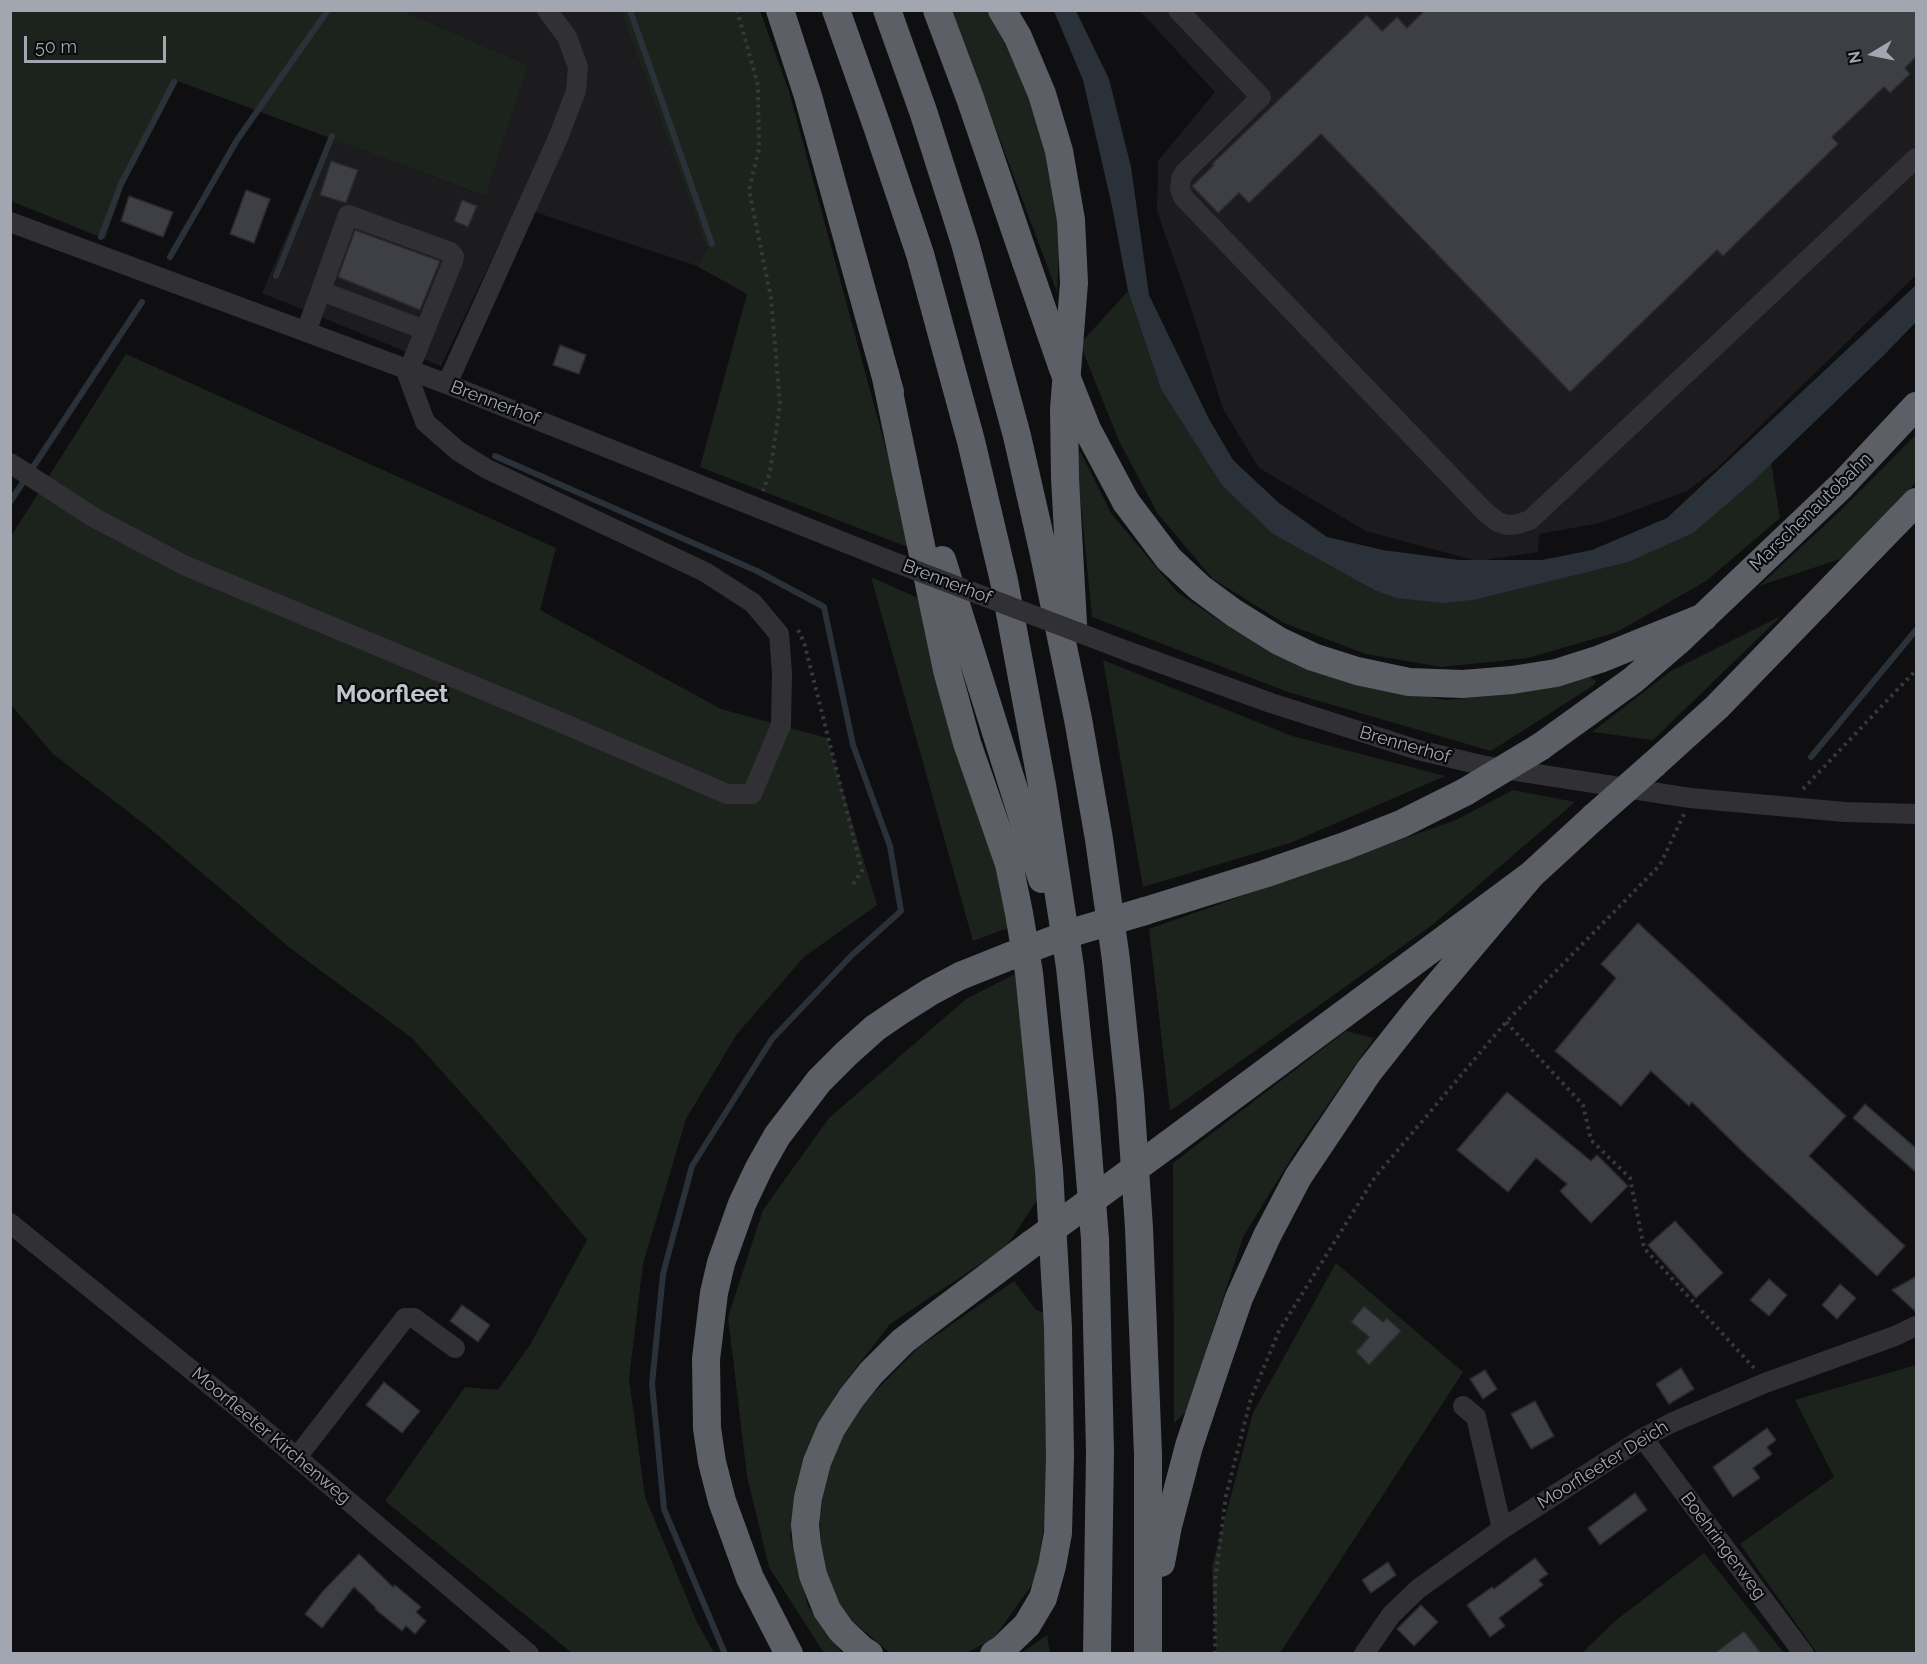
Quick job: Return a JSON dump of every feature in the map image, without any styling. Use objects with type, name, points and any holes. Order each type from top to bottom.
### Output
[{"type":"highway","points":[[780,10],[808,96],[885,373],[1070,967]]},
{"type":"highway","points":[[836,10],[878,126],[920,254],[979,471],[1022,671],[1070,967],[1095,1239],[1100,1452],[1097,1653]]},
{"type":"highway","points":[[887,10],[923,111],[965,243],[1017,436],[1078,718],[1099,839],[1116,960],[1139,1228],[1148,1454],[1148,1642]]},
{"type":"highway","points":[[937,10],[970,98],[1062,366],[1087,429],[1126,501],[1169,559],[1200,588],[1234,613],[1279,641],[1313,657],[1357,671],[1409,682],[1463,684],[1556,673],[1600,659],[1704,617]]},
{"type":"highway","points":[[1002,10],[1018,37],[1042,94],[1059,151],[1071,220],[1074,283],[1064,409],[1065,478],[1078,718]]},
{"type":"highway","points":[[885,373],[947,670],[967,743],[1008,864],[1019,913],[1029,973],[1049,1170],[1058,1339],[1060,1456],[1058,1533],[1043,1598],[1027,1625],[1002,1649],[994,1653]]},
{"type":"highway","name":"Marschenautobahn","points":[[789,1653],[750,1578],[722,1501],[712,1462],[707,1428],[706,1359],[714,1293],[721,1263],[742,1204],[777,1136],[819,1082],[875,1028],[930,992],[960,976],[1074,932],[1264,874],[1401,824],[1465,792],[1540,747],[1633,680],[1704,617],[1840,486],[1917,406]]},
{"type":"highway","points":[[869,1653],[861,1649],[841,1630],[827,1610],[813,1575],[805,1525],[808,1498],[817,1462],[831,1429],[871,1373],[903,1341],[933,1318],[1531,875],[1717,707],[1917,502]]},
{"type":"highway","points":[[1148,1642],[1168,1526],[1189,1446],[1239,1298],[1267,1236],[1298,1177],[1369,1071],[1531,875]]},
{"type":"street","points":[[447,384],[558,138],[576,91],[578,66],[567,37],[547,10]]},
{"type":"street","points":[[1178,10],[1261,97],[1185,172],[1180,188],[1183,197],[1485,512],[1498,522],[1507,525],[1530,520],[1917,158]]},
{"type":"street","points":[[10,463],[93,517],[186,566],[727,794],[752,794],[781,725],[782,672],[779,634],[753,603],[705,572],[487,469],[458,451],[424,422],[407,369],[454,256],[450,252],[348,215],[306,332]]},
{"type":"street","name":"Brennerhof","points":[[10,222],[447,384],[886,559],[1127,651],[1271,703],[1418,750],[1485,766],[1690,798],[1915,817]]},
{"type":"street","points":[[321,291],[425,330]]},
{"type":"street","name":"Moorfleeter Kirchenweg","points":[[10,1223],[297,1457],[529,1653]]},
{"type":"street","points":[[297,1457],[405,1318],[414,1318],[455,1348]]},
{"type":"street","name":"Moorfleeter Deich","points":[[1365,1653],[1391,1615],[1418,1589],[1502,1529],[1643,1438],[1671,1423],[1765,1383],[1917,1326]]},
{"type":"street","points":[[1463,1406],[1476,1417],[1502,1529]]},
{"type":"street","name":"Boehringerweg","points":[[1643,1438],[1804,1653]]},
{"type":"path","points":[[737,10],[758,86],[759,149],[749,190],[771,298],[780,404],[770,472],[757,506]]},
{"type":"path","points":[[795,623],[804,642],[862,871],[852,886]]},
{"type":"path","points":[[1786,807],[1917,670]]},
{"type":"path","points":[[1215,1653],[1215,1581],[1226,1496],[1251,1398],[1278,1331],[1375,1177],[1506,1022],[1660,865],[1676,834],[1690,798]]},
{"type":"path","points":[[1506,1022],[1583,1105],[1592,1140],[1630,1178],[1644,1248],[1748,1359],[1765,1383]]},
{"type":"shaded area","points":[[10,11],[409,11],[408,13],[528,65],[485,196],[178,81],[123,187],[105,239],[11,201]]},
{"type":"shaded area","points":[[409,11],[621,11],[707,249],[697,266],[517,206],[441,366],[262,293],[329,137],[484,196],[528,65],[408,13]]},
{"type":"shaded area","points":[[621,11],[760,11],[789,91],[913,549],[700,467],[747,294],[697,266],[707,249]]},
{"type":"shaded area","points":[[952,11],[989,11],[1006,39],[1034,112],[1052,177],[1060,232],[1057,292]]},
{"type":"shaded area","points":[[1054,11],[1076,11],[1109,79],[1131,167],[1149,295],[1209,419],[1233,460],[1279,503],[1327,537],[1383,550],[1459,560],[1542,560],[1592,550],[1667,518],[1916,285],[1916,322],[1750,484],[1693,533],[1628,562],[1473,600],[1442,603],[1396,598],[1376,591],[1273,534],[1222,485],[1161,389],[1128,291],[1112,206],[1083,80]]},
{"type":"shaded area","points":[[1140,11],[1916,11],[1916,275],[1717,468],[1687,491],[1600,523],[1539,534],[1538,552],[1477,561],[1366,531],[1259,468],[1223,409],[1157,211],[1158,161],[1215,92]]},
{"type":"shaded area","points":[[1128,291],[1161,389],[1273,534],[1376,591],[1396,598],[1693,533],[1771,463],[1780,518],[1706,581],[1617,632],[1528,658],[1441,667],[1366,654],[1284,623],[1213,579],[1158,514],[1119,441],[1080,344]]},
{"type":"shaded area","points":[[126,354],[556,548],[540,610],[721,709],[827,738],[877,905],[804,957],[737,1034],[686,1119],[643,1264],[629,1378],[645,1497],[696,1620],[714,1653],[572,1653],[385,1501],[465,1387],[498,1390],[530,1345],[587,1240],[498,1134],[412,1038],[290,948],[148,827],[53,754],[11,705],[10,538]]},
{"type":"shaded area","points":[[1916,435],[1916,482],[1849,556],[1759,586],[1837,514]]},
{"type":"shaded area","points":[[1080,451],[1111,513],[1177,592],[1235,631],[1343,679],[1445,700],[1511,694],[1590,677],[1596,681],[1594,685],[1491,751],[1288,692],[1092,617],[1077,464]]},
{"type":"shaded area","points":[[871,577],[920,599],[1013,926],[973,941]]},
{"type":"shaded area","points":[[1781,616],[1653,740],[1592,732],[1671,671]]},
{"type":"shaded area","points":[[1103,660],[1292,736],[1445,776],[1290,843],[1143,887]]},
{"type":"shaded area","points":[[1513,790],[1575,802],[1431,926],[1170,1111],[1149,929],[1456,820]]},
{"type":"shaded area","points":[[1015,974],[1039,1197],[1006,1247],[890,1324],[835,1395],[798,1480],[790,1536],[808,1606],[842,1653],[824,1653],[769,1567],[747,1476],[728,1317],[763,1210],[829,1118],[966,999]]},
{"type":"shaded area","points":[[1346,1031],[1374,1038],[1295,1152],[1243,1237],[1186,1412],[1174,1423],[1173,1163]]},
{"type":"shaded area","points":[[1336,1263],[1463,1372],[1280,1653],[1216,1653],[1212,1567],[1253,1413]]},
{"type":"shaded area","points":[[1014,1281],[1036,1310],[1046,1313],[1050,1478],[1037,1578],[993,1639],[966,1653],[890,1653],[842,1612],[821,1563],[820,1519],[826,1476],[851,1416],[919,1347]]},
{"type":"shaded area","points":[[1916,1365],[1916,1653],[1817,1653],[1740,1544],[1834,1477],[1795,1400]]},
{"type":"shaded area","points":[[1704,1553],[1784,1653],[1581,1654],[1615,1621]]},
{"type":"shaded area","points":[[1047,1635],[1050,1653],[1022,1653]]},
{"type":"building","points":[[1425,10],[1917,10],[1917,56],[1905,68],[1910,74],[1890,93],[1884,87],[1832,137],[1838,144],[1723,256],[1717,250],[1570,392],[1321,134],[1249,203],[1239,193],[1218,213],[1192,186],[1367,15],[1382,31],[1397,17],[1407,28]]},
{"type":"building","points":[[331,161],[358,170],[346,203],[320,195]]},
{"type":"building","points":[[246,190],[270,199],[254,243],[230,234]]},
{"type":"building","points":[[129,196],[173,212],[163,237],[121,221]]},
{"type":"building","points":[[462,200],[477,206],[468,227],[454,221]]},
{"type":"building","points":[[355,230],[440,261],[420,310],[338,277]]},
{"type":"building","points":[[560,345],[586,355],[579,374],[553,365]]},
{"type":"building","points":[[1638,923],[1846,1116],[1809,1156],[1905,1246],[1877,1276],[1692,1102],[1689,1106],[1651,1071],[1621,1106],[1555,1051],[1616,978],[1601,964]]},
{"type":"building","points":[[1507,1092],[1591,1161],[1597,1155],[1628,1186],[1591,1223],[1560,1191],[1567,1184],[1536,1158],[1508,1192],[1457,1150]]},
{"type":"building","points":[[1865,1104],[1917,1149],[1917,1173],[1853,1118]]},
{"type":"building","points":[[1675,1221],[1723,1273],[1696,1298],[1648,1245]]},
{"type":"building","points":[[1917,1276],[1917,1313],[1892,1290]]},
{"type":"building","points":[[1769,1279],[1787,1295],[1769,1316],[1750,1300]]},
{"type":"building","points":[[1840,1284],[1856,1298],[1837,1319],[1822,1305]]},
{"type":"building","points":[[462,1305],[490,1325],[478,1342],[450,1321]]},
{"type":"building","points":[[1364,1306],[1383,1322],[1387,1318],[1401,1331],[1369,1365],[1356,1352],[1369,1337],[1351,1322]]},
{"type":"building","points":[[1681,1368],[1694,1389],[1669,1404],[1656,1384]]},
{"type":"building","points":[[1485,1370],[1497,1389],[1483,1399],[1470,1379]]},
{"type":"building","points":[[384,1382],[420,1411],[402,1433],[366,1405]]},
{"type":"building","points":[[1535,1401],[1554,1436],[1531,1449],[1511,1414]]},
{"type":"building","points":[[1767,1428],[1776,1440],[1767,1447],[1772,1454],[1753,1468],[1760,1478],[1733,1497],[1713,1467]]},
{"type":"building","points":[[1635,1493],[1647,1510],[1600,1545],[1588,1528]]},
{"type":"building","points":[[359,1554],[393,1587],[395,1585],[421,1607],[416,1612],[426,1621],[415,1634],[406,1626],[402,1631],[375,1609],[354,1587],[322,1628],[305,1614],[323,1591]]},
{"type":"building","points":[[1535,1558],[1548,1574],[1539,1580],[1543,1585],[1499,1618],[1505,1626],[1490,1637],[1467,1605],[1492,1587],[1494,1589]]},
{"type":"building","points":[[1388,1562],[1396,1575],[1371,1593],[1362,1580]]},
{"type":"building","points":[[1421,1605],[1438,1622],[1414,1646],[1397,1629]]},
{"type":"building","points":[[1744,1631],[1761,1653],[1715,1653]]},
{"type":"waterway","points":[[170,257],[237,140],[328,10]]},
{"type":"waterway","points":[[630,10],[712,244]]},
{"type":"waterway","points":[[101,237],[121,184],[174,82]]},
{"type":"waterway","points":[[276,276],[332,136]]},
{"type":"waterway","points":[[10,502],[142,302]]},
{"type":"waterway","points":[[495,456],[757,571],[824,607],[853,745],[890,846],[901,911],[852,955],[772,1039],[692,1166],[663,1274],[652,1384],[664,1509],[725,1654]]},
{"type":"waterway","points":[[1811,757],[1916,630]]},
{"type":"district","name":"Moorfleet","points":[[392,695]]}]
